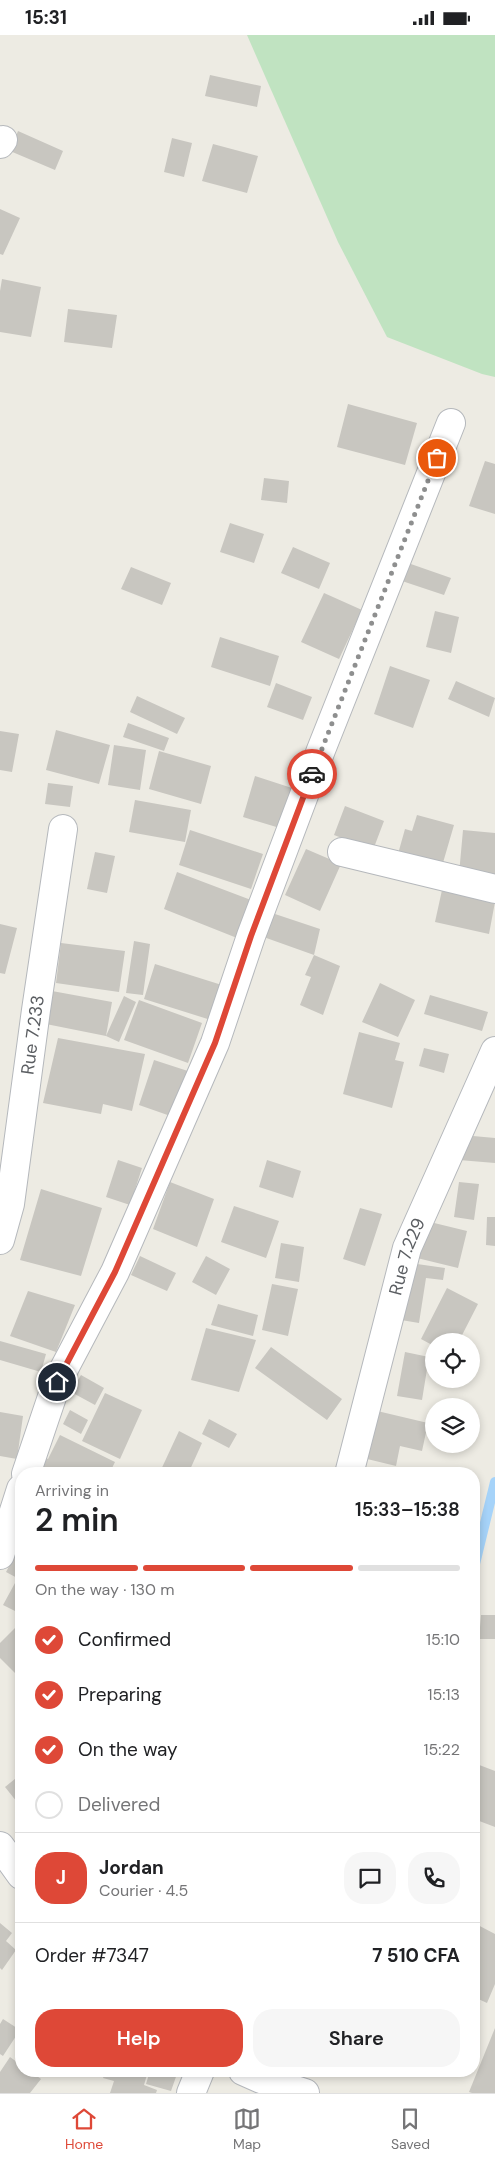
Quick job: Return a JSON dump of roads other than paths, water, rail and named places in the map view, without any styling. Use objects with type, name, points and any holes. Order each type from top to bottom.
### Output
[{"type":"street","points":[[28,1467],[57,1382],[115,1272],[215,1043],[251,936],[321,750],[450,423]]},
{"type":"street","name":"Rue 7.233","points":[[0,1240],[10,1204],[64,829]]},
{"type":"street","points":[[342,852],[495,889]]},
{"type":"street","name":"Rue 7.229","points":[[351,1467],[405,1253],[495,1051]]},
{"type":"street","points":[[0,1555],[15,1508]]},
{"type":"street","points":[[0,1846],[15,1867]]},
{"type":"street","points":[[191,2093],[198,2077]]},
{"type":"street","points":[[254,2081],[305,2093]]},
{"type":"waterway","points":[[480,1543],[495,1482]]}]
